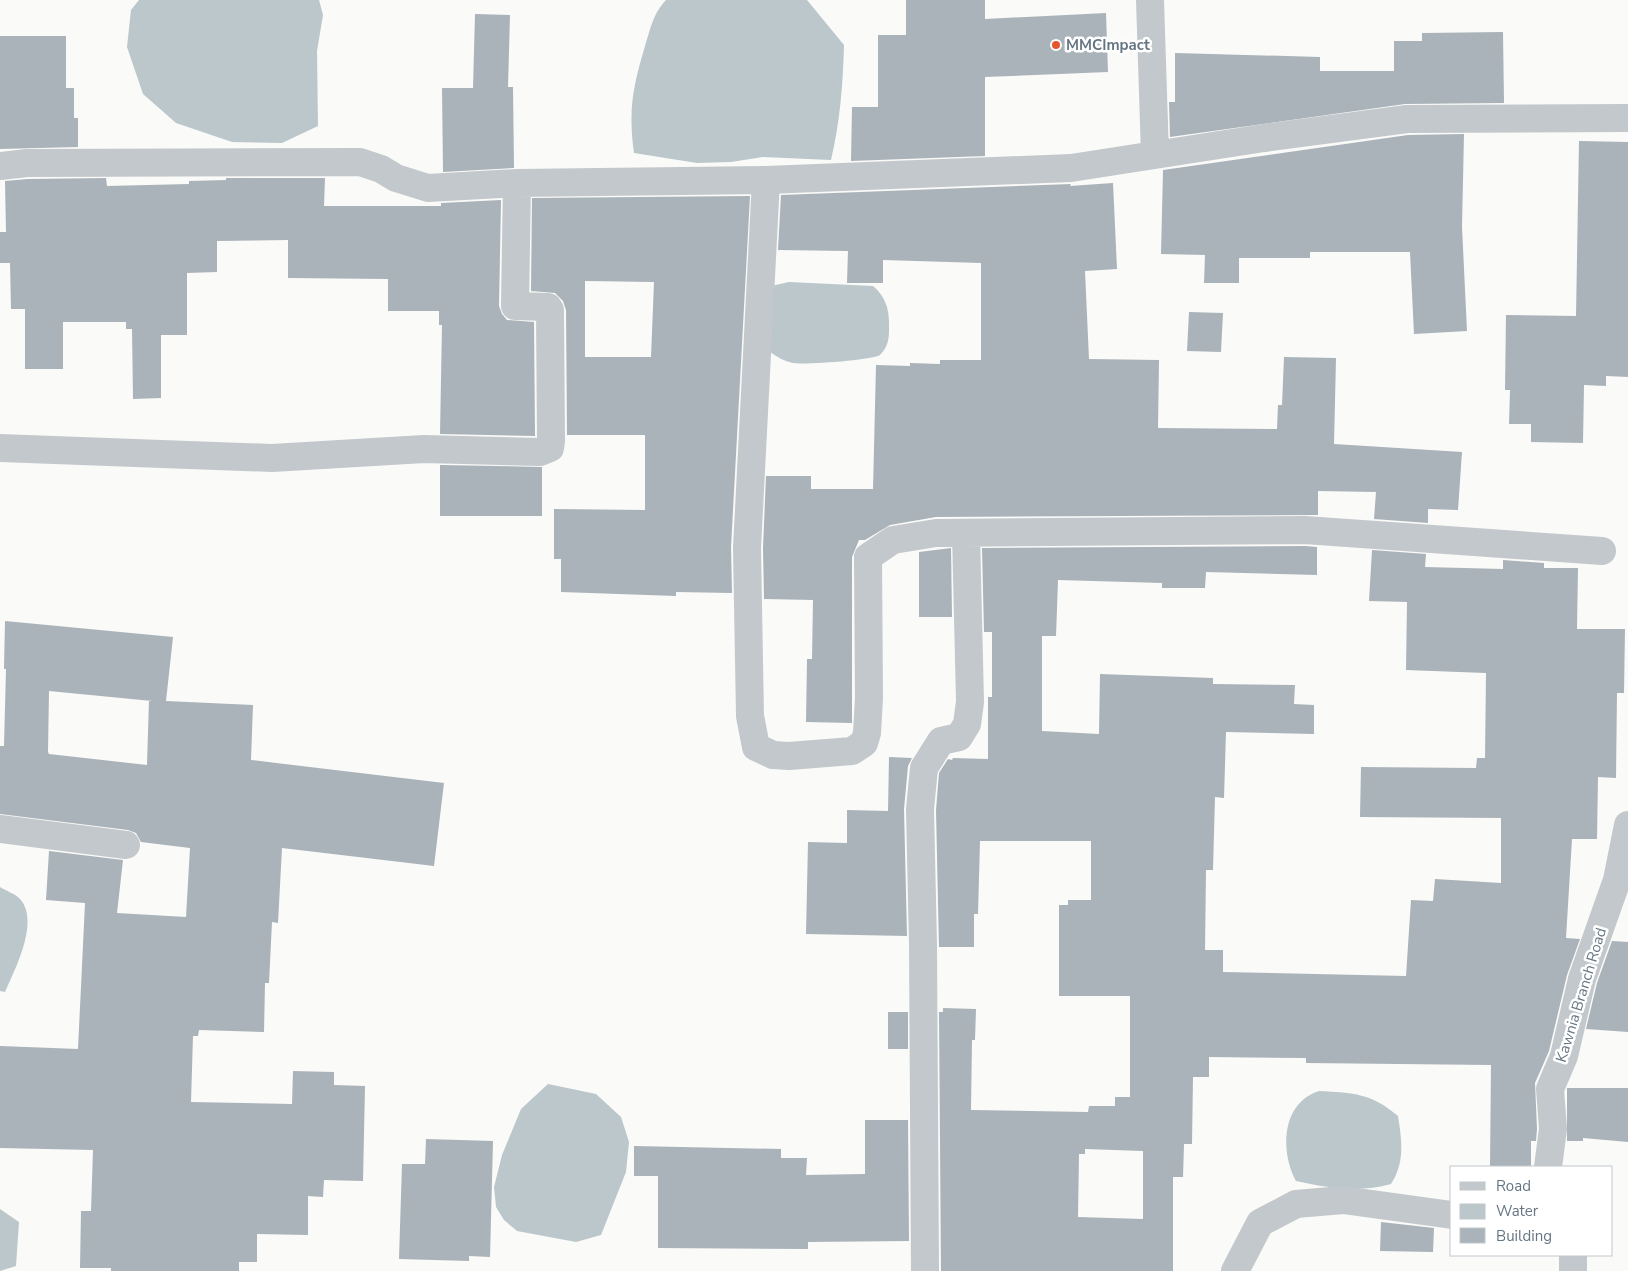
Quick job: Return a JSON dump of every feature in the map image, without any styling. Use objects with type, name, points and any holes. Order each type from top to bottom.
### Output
[{"type":"street","points":[[1150,0],[1155,155]]},
{"type":"street","points":[[0,166],[27,164],[360,162],[381,169],[396,178],[428,188],[517,183],[766,180],[1071,168],[1408,119],[1628,118]]},
{"type":"street","points":[[766,180],[747,548],[750,716],[756,747],[773,755],[789,756],[852,751],[864,743],[867,733],[869,698],[868,557],[893,540],[936,533],[1305,530],[1602,551]]},
{"type":"street","points":[[0,448],[272,458],[424,449],[540,452],[550,448],[550,310],[548,307],[515,306],[517,183]]},
{"type":"street","points":[[924,1271],[924,945],[920,809],[924,768],[941,741],[959,738],[967,724],[970,702],[966,533]]},
{"type":"street","name":"Kawnia Branch Road","points":[[1548,1166],[1553,1128],[1550,1089],[1564,1056],[1582,980],[1617,880],[1628,825]]},
{"type":"street","points":[[0,829],[126,845]]},
{"type":"street","points":[[1235,1271],[1260,1223],[1296,1204],[1343,1200],[1450,1215]]},
{"type":"street","points":[[1573,1256],[1573,1271]]},
{"type":"water","points":[[139,0],[319,0],[323,15],[317,51],[318,126],[282,143],[232,142],[176,123],[143,94],[127,47],[131,10]]},
{"type":"water","points":[[666,0],[807,0],[844,45],[837,131],[831,160],[763,157],[731,162],[697,163],[634,153],[631,123],[635,86],[653,21],[658,10]]},
{"type":"water","points":[[789,282],[873,286],[886,303],[888,312],[889,336],[887,344],[880,355],[838,362],[793,363],[770,352],[771,286]]},
{"type":"water","points":[[0,887],[20,899],[26,908],[28,920],[24,945],[5,992],[0,991]]},
{"type":"water","points":[[548,1084],[596,1094],[621,1117],[629,1142],[626,1172],[601,1235],[576,1242],[517,1231],[504,1220],[496,1207],[494,1187],[502,1155],[521,1109]]},
{"type":"water","points":[[1319,1091],[1362,1096],[1388,1108],[1398,1116],[1401,1151],[1399,1168],[1391,1184],[1355,1189],[1320,1186],[1296,1181],[1288,1156],[1287,1130],[1297,1106],[1306,1097]]},
{"type":"water","points":[[0,1209],[19,1222],[16,1266],[0,1271]]},
{"type":"building","points":[[906,0],[985,0],[985,19],[1106,13],[1108,72],[985,77],[985,156],[851,161],[852,107],[878,107],[878,35],[906,35]]},
{"type":"building","points":[[475,14],[510,15],[508,87],[513,87],[514,168],[443,172],[442,88],[473,88]]},
{"type":"building","points":[[1503,32],[1504,103],[1405,104],[1170,137],[1169,102],[1175,102],[1175,53],[1320,57],[1320,71],[1394,71],[1394,41],[1422,41],[1422,33]]},
{"type":"building","points":[[0,36],[66,36],[66,88],[74,88],[74,118],[78,118],[78,147],[0,149]]},
{"type":"building","points":[[1464,134],[1462,227],[1467,331],[1414,334],[1410,252],[1310,252],[1310,258],[1239,258],[1239,283],[1204,283],[1205,255],[1161,254],[1163,170],[1408,135]]},
{"type":"building","points":[[1579,141],[1628,142],[1628,377],[1606,376],[1606,386],[1584,385],[1583,443],[1531,442],[1531,424],[1509,424],[1510,390],[1505,390],[1506,315],[1576,316]]},
{"type":"building","points":[[106,178],[107,186],[189,184],[189,181],[226,180],[226,178],[325,178],[324,206],[441,206],[441,203],[501,200],[499,306],[507,320],[534,322],[535,436],[440,434],[442,325],[439,325],[439,311],[388,311],[388,279],[288,278],[288,240],[217,241],[217,272],[187,273],[187,335],[161,335],[161,398],[133,399],[132,329],[126,329],[126,322],[63,322],[63,369],[25,369],[25,309],[11,309],[10,263],[0,263],[0,232],[6,232],[5,181]]},
{"type":"building","points":[[1113,183],[1117,269],[1085,271],[1089,359],[1159,360],[1158,428],[1277,429],[1278,405],[1282,405],[1284,357],[1336,358],[1334,444],[1462,452],[1458,510],[1428,509],[1428,523],[1374,519],[1376,492],[1318,491],[1318,515],[936,517],[890,525],[865,540],[859,540],[852,557],[852,723],[806,722],[807,659],[812,659],[813,600],[764,599],[763,548],[766,476],[811,476],[811,489],[873,489],[876,365],[910,366],[910,363],[940,364],[940,360],[981,360],[981,263],[883,260],[883,283],[847,283],[848,251],[778,250],[781,195]]},
{"type":"building","points":[[750,196],[731,547],[732,593],[676,592],[676,596],[561,592],[561,559],[554,559],[554,509],[645,510],[645,435],[567,435],[566,310],[563,301],[555,293],[531,291],[532,198]],"holes":[[[585,281],[654,282],[651,357],[585,357]]]},
{"type":"building","points":[[1189,312],[1223,313],[1221,352],[1187,351]]},
{"type":"building","points":[[440,465],[542,467],[542,516],[440,516]]},
{"type":"building","points":[[1317,547],[1317,575],[1206,572],[1205,588],[1162,588],[1162,583],[1058,580],[1056,636],[1042,636],[1042,731],[1099,734],[1100,674],[1213,678],[1213,684],[1295,685],[1294,704],[1314,705],[1314,734],[1226,732],[1224,798],[1215,797],[1213,870],[1206,870],[1205,950],[1223,950],[1223,972],[1406,976],[1411,900],[1433,901],[1435,879],[1501,883],[1501,818],[1360,817],[1361,767],[1476,768],[1477,758],[1485,758],[1486,673],[1406,670],[1407,602],[1369,601],[1372,550],[1426,554],[1425,567],[1503,569],[1503,560],[1544,563],[1544,568],[1578,568],[1577,629],[1625,629],[1624,693],[1617,693],[1616,778],[1598,777],[1597,839],[1572,839],[1566,938],[1580,939],[1567,975],[1549,1051],[1535,1083],[1537,1129],[1536,1141],[1531,1141],[1531,1166],[1490,1166],[1491,1065],[1306,1063],[1306,1058],[1209,1057],[1209,1077],[1193,1077],[1192,1144],[1184,1144],[1183,1177],[1173,1177],[1173,1271],[941,1271],[939,1012],[943,1012],[943,1008],[976,1009],[975,1040],[972,1040],[971,1110],[1088,1112],[1089,1106],[1115,1106],[1115,1097],[1130,1097],[1130,996],[1059,996],[1059,905],[1068,905],[1068,900],[1091,900],[1091,841],[980,841],[978,914],[974,914],[974,947],[939,947],[936,810],[939,773],[948,759],[988,759],[988,697],[992,697],[992,632],[984,632],[982,548]],"holes":[[[1085,1149],[1143,1151],[1143,1219],[1078,1217],[1079,1154],[1085,1154]]]},
{"type":"building","points":[[951,548],[952,617],[919,617],[919,552]]},
{"type":"building","points":[[5,621],[173,637],[166,701],[253,705],[251,760],[444,783],[434,866],[282,848],[278,923],[272,922],[269,983],[265,983],[264,1032],[199,1030],[198,1036],[193,1036],[191,1102],[292,1104],[293,1071],[334,1072],[334,1085],[365,1086],[363,1181],[324,1180],[323,1197],[308,1196],[308,1235],[257,1234],[257,1262],[239,1262],[239,1271],[111,1271],[111,1268],[80,1268],[81,1211],[91,1211],[93,1150],[0,1148],[0,1046],[78,1049],[85,903],[46,900],[49,851],[123,860],[117,913],[186,917],[190,848],[141,842],[136,833],[128,830],[0,814],[0,746],[4,746],[6,669],[4,669]],"holes":[[[49,691],[149,701],[147,765],[49,754]]]},
{"type":"building","points":[[889,757],[912,758],[908,766],[904,809],[907,936],[806,934],[808,842],[847,843],[847,810],[888,811]]},
{"type":"building","points":[[1612,941],[1628,942],[1628,1032],[1586,1029],[1597,983]]},
{"type":"building","points":[[888,1012],[908,1012],[908,1049],[888,1049]]},
{"type":"building","points":[[1567,1088],[1628,1088],[1628,1142],[1583,1138],[1583,1141],[1567,1141]]},
{"type":"building","points":[[865,1120],[908,1120],[909,1241],[808,1242],[808,1249],[658,1248],[658,1176],[634,1176],[634,1146],[781,1149],[781,1158],[807,1158],[806,1175],[865,1174]]},
{"type":"building","points":[[426,1139],[493,1141],[490,1257],[469,1256],[469,1261],[399,1259],[402,1164],[425,1164]]},
{"type":"building","points":[[1381,1222],[1434,1228],[1433,1252],[1380,1251]]},
{"type":"place","name":"MMCImpact","points":[[1056,45]]}]
